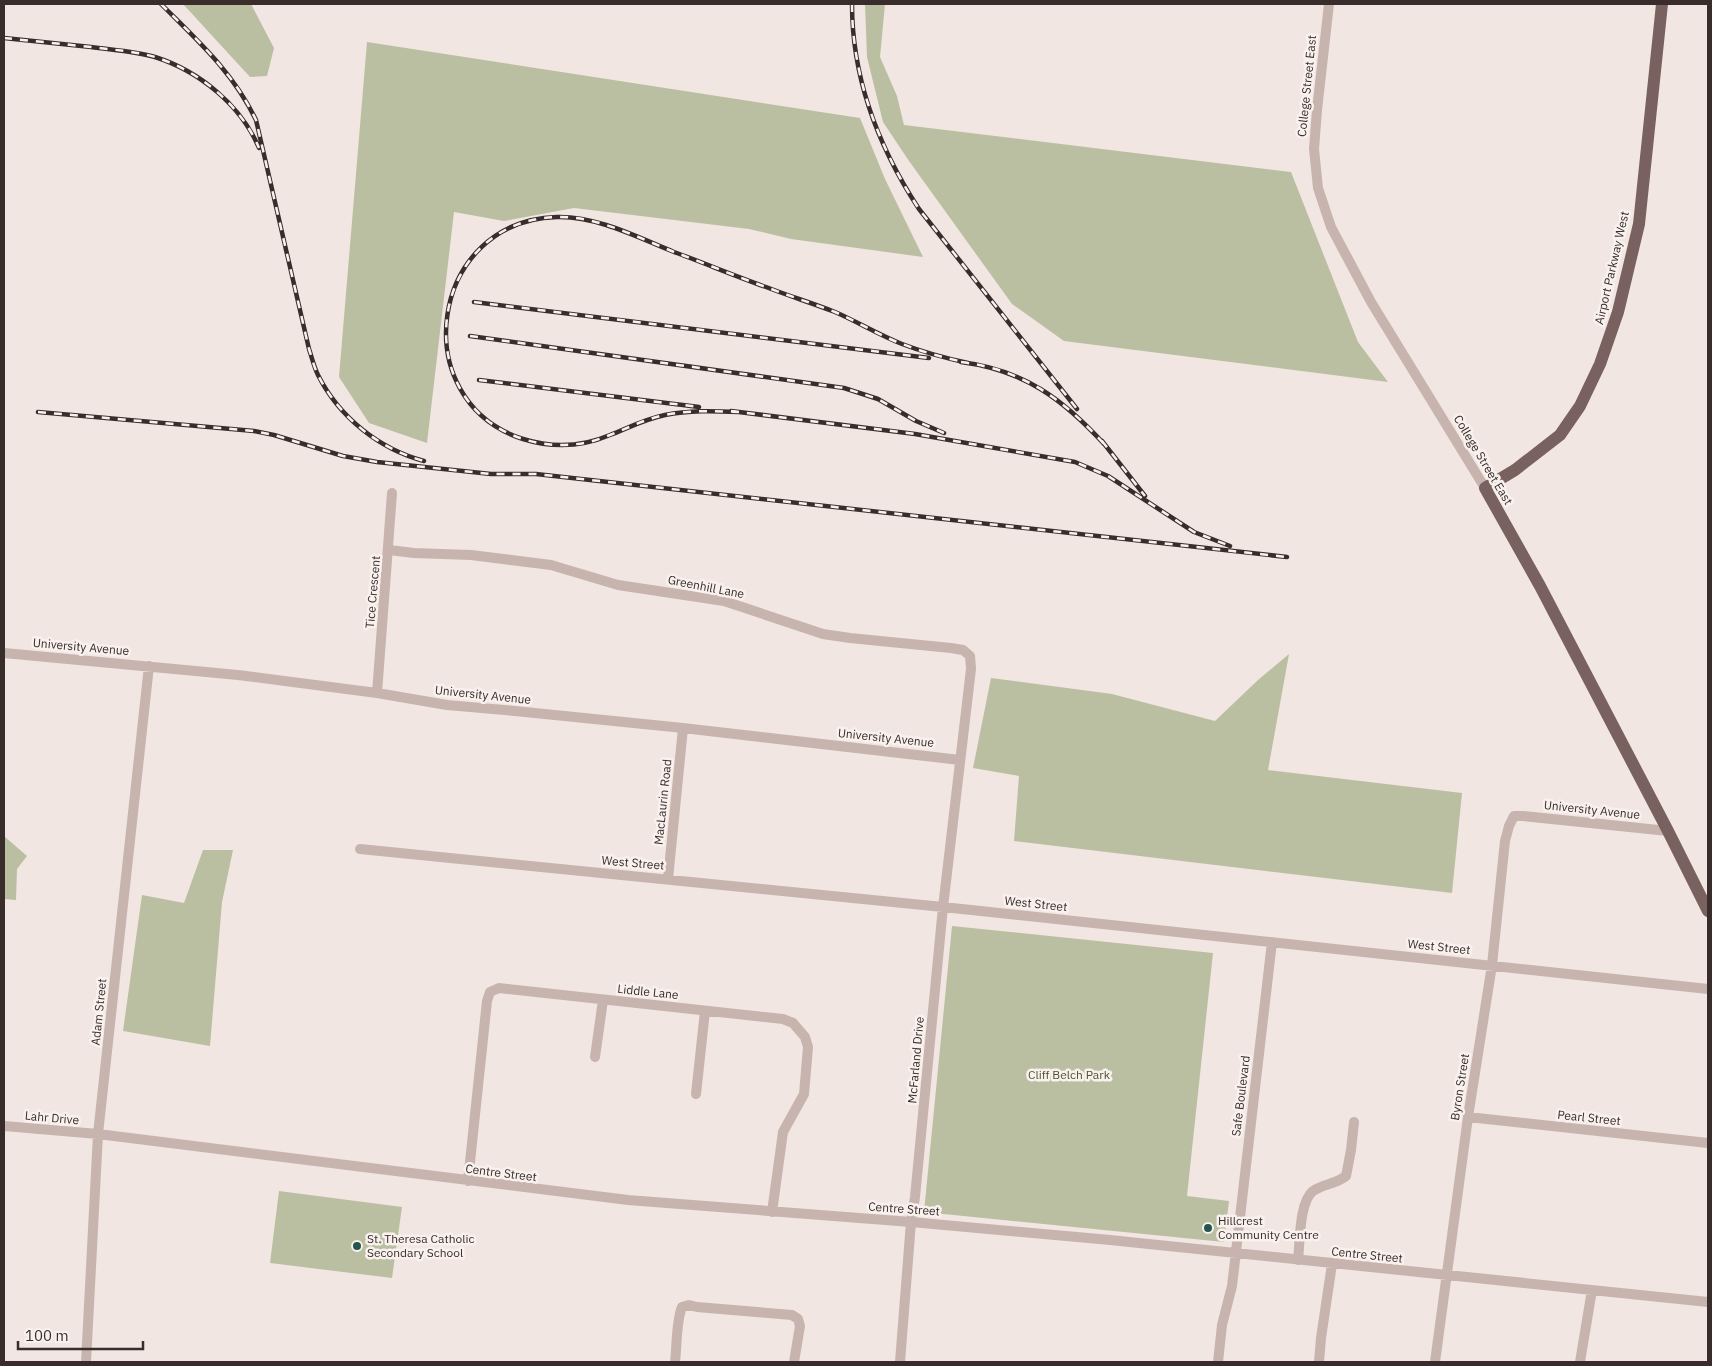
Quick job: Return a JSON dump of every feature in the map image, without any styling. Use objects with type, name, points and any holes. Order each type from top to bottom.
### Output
[{"type":"main road","name":"Airport Parkway West","points":[[1485,488],[1515,470],[1560,435],[1580,406],[1600,364],[1618,312],[1638,224],[1662,4]]},
{"type":"main road","name":"College Street East","points":[[1485,488],[1540,586],[1668,830],[1708,911]]},
{"type":"street","name":"College Street East","points":[[1329,4],[1314,150],[1318,188],[1331,227],[1371,302],[1485,488]]},
{"type":"street","name":"Tice Crescent","points":[[377,694],[392,493]]},
{"type":"street","name":"Greenhill Lane","points":[[389,550],[471,555],[551,566],[618,585],[724,601],[823,634],[963,650],[970,656],[971,669],[960,760]]},
{"type":"street","name":"University Avenue","points":[[4,653],[238,675],[448,705],[683,728],[960,760]]},
{"type":"street","name":"Adam Street","points":[[86,1362],[98,1134],[149,666]]},
{"type":"street","name":"MacLaurin Road","points":[[668,879],[683,728]]},
{"type":"street","name":"McFarland Drive","points":[[900,1362],[911,1222],[960,760]]},
{"type":"street","name":"University Avenue","points":[[1514,816],[1668,830]]},
{"type":"street","name":"Byron Street","points":[[1435,1362],[1468,1117],[1492,965],[1506,841],[1509,826],[1514,816]]},
{"type":"street","name":"West Street","points":[[360,849],[943,907],[1708,988]]},
{"type":"street","name":"Safe Boulevard","points":[[1218,1362],[1222,1324],[1230,1297],[1236,1254],[1272,942]]},
{"type":"street","name":"Liddle Lane","points":[[468,1181],[486,1001],[490,992],[500,988],[783,1019],[793,1023],[805,1037],[808,1047],[804,1094],[783,1132],[772,1212]]},
{"type":"street","points":[[595,1057],[603,1000]]},
{"type":"street","points":[[696,1094],[705,1011]]},
{"type":"street","name":"Pearl Street","points":[[1468,1117],[1708,1143]]},
{"type":"street","points":[[1298,1260],[1303,1207],[1314,1191],[1335,1183],[1346,1176],[1354,1122]]},
{"type":"street","name":"Lahr Drive","points":[[4,1126],[98,1134]]},
{"type":"street","name":"Centre Street","points":[[98,1134],[628,1200],[1110,1240],[1708,1302]]},
{"type":"street","points":[[1319,1362],[1332,1264]]},
{"type":"street","points":[[1580,1362],[1592,1290]]},
{"type":"street","points":[[675,1362],[679,1324],[678,1316],[682,1307],[689,1304],[697,1307],[792,1315],[798,1318],[800,1326],[794,1362]]},
{"type":"green space","points":[[183,4],[251,4],[274,48],[267,76],[250,77]]},
{"type":"green space","points":[[865,4],[885,4],[880,57],[897,96],[904,125],[1291,172],[1358,342],[1388,382],[1064,341],[1012,304],[883,122],[867,57]]},
{"type":"green space","points":[[367,42],[860,118],[885,179],[923,257],[791,239],[749,229],[574,208],[504,221],[454,212],[427,443],[369,423],[339,377]]},
{"type":"green space","points":[[1289,654],[1268,770],[1462,793],[1452,893],[1014,841],[1019,776],[973,768],[991,678],[1112,694],[1215,721],[1258,680]]},
{"type":"green space","points":[[4,836],[27,856],[17,869],[16,900],[4,899]]},
{"type":"green space","points":[[203,850],[233,850],[222,902],[210,1046],[123,1031],[142,895],[184,903]]},
{"type":"green space","name":"Cliff Belch Park","points":[[952,926],[1213,953],[1187,1196],[1229,1201],[1224,1242],[924,1212]]},
{"type":"green space","points":[[279,1191],[402,1207],[392,1278],[270,1263]]},
{"type":"railway","points":[[161,4],[226,72],[256,120],[309,349],[317,372],[327,390],[349,418],[376,440],[407,456],[424,461]]},
{"type":"railway","points":[[852,4],[853,32],[857,59],[870,111],[880,137],[905,186],[919,209],[1077,409]]},
{"type":"railway","points":[[4,38],[132,52],[171,63],[202,81],[230,104],[251,132],[259,148]]},
{"type":"railway","points":[[739,412],[674,413],[644,421],[599,439],[578,444],[556,445],[523,439],[485,419],[460,389],[448,353],[447,315],[459,279],[481,248],[514,226],[557,217],[587,220],[617,228],[674,252],[835,312],[902,344],[934,355],[968,363]]},
{"type":"railway","points":[[474,302],[929,358]]},
{"type":"railway","points":[[470,336],[844,388],[878,399],[916,421],[944,433]]},
{"type":"railway","points":[[961,362],[1004,372],[1041,389],[1074,414],[1105,445]]},
{"type":"railway","points":[[479,380],[699,407]]},
{"type":"railway","points":[[731,411],[915,434],[1075,462],[1108,476],[1194,532],[1230,546]]},
{"type":"railway","points":[[38,412],[254,431],[274,435],[343,456],[377,462],[491,474],[536,474],[1287,557]]},
{"type":"railway","points":[[1102,441],[1145,496]]},
{"type":"place","name":"Hillcrest Community Centre","points":[[1208,1228]]},
{"type":"place","name":"St. Theresa Catholic Secondary School","points":[[357,1246]]}]
